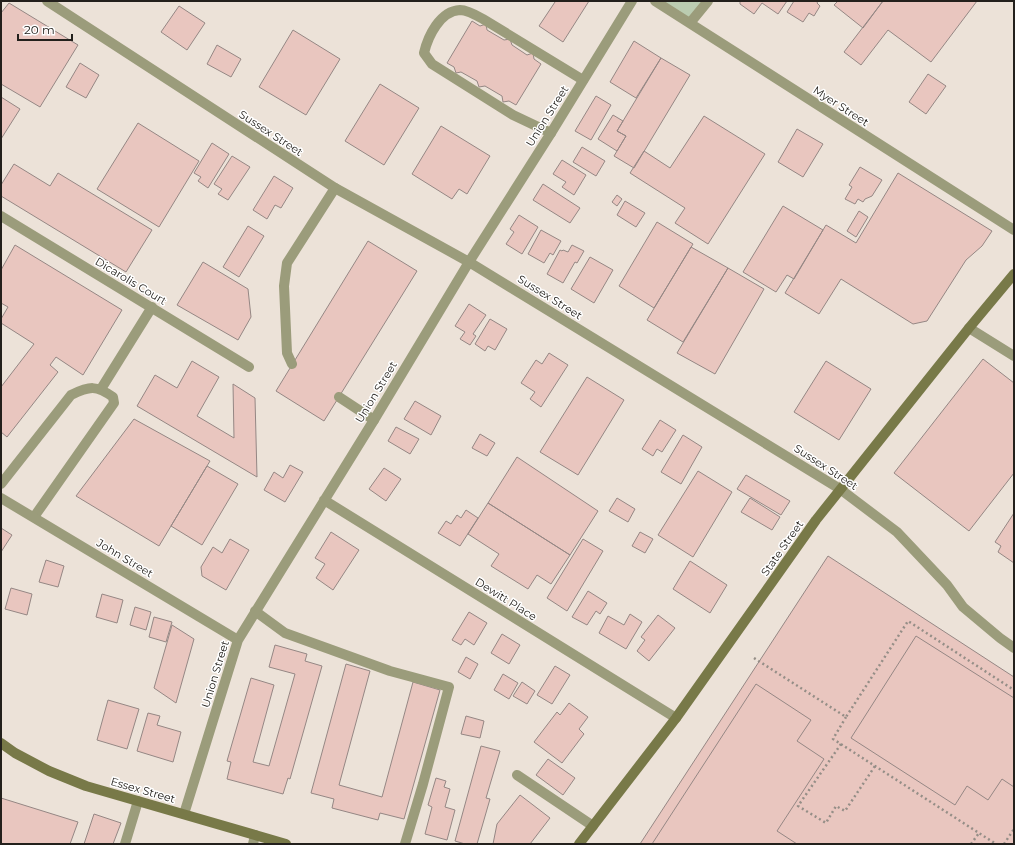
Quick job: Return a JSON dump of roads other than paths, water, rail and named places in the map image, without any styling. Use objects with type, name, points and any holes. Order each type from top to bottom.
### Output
[{"type":"street","name":"Sussex Street","points":[[47,1],[335,188],[469,262],[840,489],[898,532],[947,584],[963,606],[1014,648]]},
{"type":"street","name":"Union Street","points":[[184,814],[238,640],[374,420],[469,262],[551,133],[632,1]]},
{"type":"street","name":"Myer Street","points":[[655,1],[1014,230]]},
{"type":"street","points":[[690,23],[708,1]]},
{"type":"street","points":[[551,133],[513,114],[432,64],[424,53],[427,42],[434,28],[449,12],[461,10],[470,13],[489,22],[583,80]]},
{"type":"street","points":[[292,364],[287,353],[284,286],[287,263],[335,188]]},
{"type":"street","name":"Dicarolis Court","points":[[1,216],[249,367]]},
{"type":"street","name":"State Street","points":[[579,844],[676,718],[816,520],[1014,274]]},
{"type":"street","points":[[102,389],[152,307]]},
{"type":"street","points":[[969,328],[1014,356]]},
{"type":"street","points":[[1,484],[71,395],[84,388],[102,389],[113,397],[114,403],[34,517]]},
{"type":"street","points":[[339,397],[374,420]]},
{"type":"street","name":"John Street","points":[[1,498],[238,640]]},
{"type":"street","name":"Dewitt Place","points":[[324,500],[676,718]]},
{"type":"street","points":[[255,611],[285,633],[390,671],[449,687],[405,844]]},
{"type":"street","name":"Essex Street","points":[[1,743],[15,753],[49,771],[86,786],[184,814],[254,840],[286,844]]},
{"type":"street","points":[[517,775],[593,826]]},
{"type":"street","points":[[124,844],[138,801]]}]
